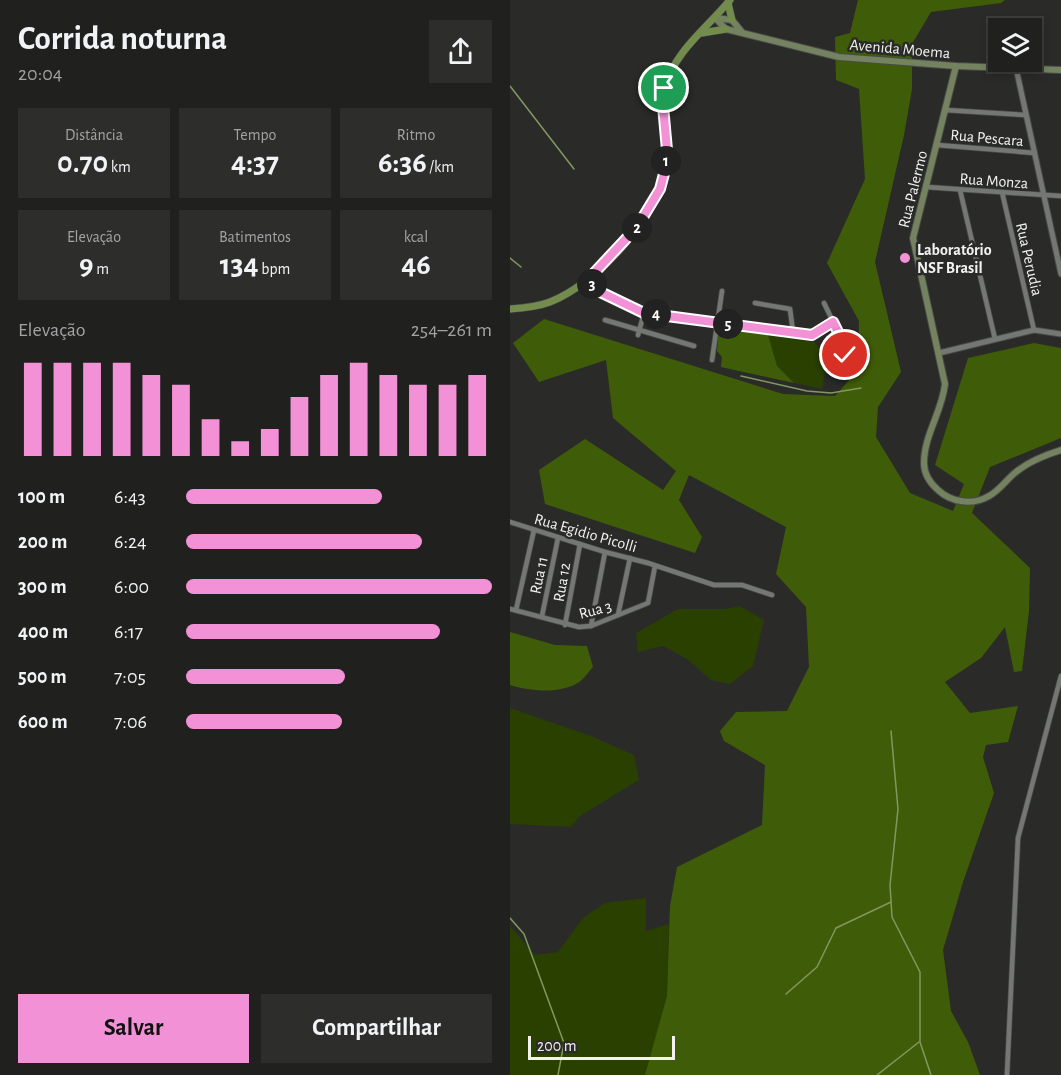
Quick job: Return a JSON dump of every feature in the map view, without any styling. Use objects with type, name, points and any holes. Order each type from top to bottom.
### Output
[{"type":"main road","points":[[510,309],[544,304],[561,298],[583,284],[637,227],[660,189],[665,170],[667,150],[663,106],[664,88],[682,54],[729,1]]},
{"type":"main road","points":[[729,1],[732,20],[741,31]]},
{"type":"main road","points":[[715,18],[732,20]]},
{"type":"main road","points":[[715,18],[726,29]]},
{"type":"main road","points":[[702,33],[726,29]]},
{"type":"main road","name":"Avenida Moema","points":[[726,29],[839,57],[988,67]]},
{"type":"main road","name":"Rua Palermo","points":[[956,66],[913,238],[945,384],[944,398],[927,440],[924,465],[928,481],[949,499],[964,502],[989,496],[1017,471],[1042,456],[1061,450]]},
{"type":"main road","name":"Avenida Moema","points":[[1042,69],[1061,70]]},
{"type":"main road","points":[[592,288],[594,273]]},
{"type":"street","points":[[1017,72],[1061,274]]},
{"type":"street","points":[[945,110],[1026,115]]},
{"type":"street","name":"Rua Pescara","points":[[937,145],[1035,153]]},
{"type":"street","name":"Rua Monza","points":[[926,187],[1061,196]]},
{"type":"street","points":[[960,190],[994,339]]},
{"type":"street","name":"Rua Perudia","points":[[1002,192],[1034,330]]},
{"type":"street","points":[[583,284],[644,313],[812,335],[833,322]]},
{"type":"street","points":[[712,360],[722,291]]},
{"type":"street","points":[[755,303],[790,309],[793,332]]},
{"type":"street","points":[[824,303],[843,342],[845,355]]},
{"type":"street","points":[[638,333],[644,313]]},
{"type":"street","points":[[605,320],[638,333],[694,346]]},
{"type":"street","points":[[939,353],[1034,330],[1061,334]]},
{"type":"street","name":"Rua Egidio Picolli","points":[[510,522],[714,585],[742,585],[772,595]]},
{"type":"street","points":[[516,610],[534,530]]},
{"type":"street","name":"Rua 11","points":[[542,616],[558,537]]},
{"type":"street","name":"Rua 12","points":[[565,625],[580,544]]},
{"type":"street","points":[[591,626],[605,552]]},
{"type":"street","points":[[618,615],[630,558]]},
{"type":"street","name":"Rua 3","points":[[510,609],[542,616],[565,625],[591,626],[648,603],[655,566]]},
{"type":"street","points":[[1008,1075],[1018,838],[1061,676]]},
{"type":"green space","points":[[858,0],[1005,0],[1001,3],[931,12],[912,44],[912,89],[875,262],[901,372],[878,407],[876,437],[910,493],[953,511],[964,484],[935,465],[968,358],[1034,343],[1061,348],[1061,438],[990,467],[972,513],[1030,568],[1029,611],[1022,671],[1014,672],[1005,627],[981,658],[945,682],[970,713],[1018,706],[1008,742],[986,745],[983,757],[994,793],[963,882],[943,950],[951,1011],[968,1042],[980,1075],[645,1075],[667,996],[670,906],[677,867],[762,825],[765,765],[724,741],[720,731],[736,712],[787,711],[809,667],[806,607],[776,574],[786,527],[689,475],[679,500],[702,537],[695,553],[545,504],[539,470],[585,439],[663,490],[676,471],[613,418],[606,360],[539,382],[513,343],[544,319],[783,394],[835,396],[858,370],[859,321],[827,263],[865,179],[859,89],[836,80],[835,37],[850,33]]},
{"type":"green space","points":[[719,328],[814,342],[828,355],[822,389],[721,367],[722,357],[717,351]]},
{"type":"green space","points":[[719,328],[768,335],[777,366],[794,383],[721,367],[722,357],[717,351]]},
{"type":"green space","points":[[740,606],[764,620],[753,666],[730,684],[711,680],[687,659],[663,646],[638,652],[636,633],[678,609],[725,609]]},
{"type":"green space","points":[[510,632],[555,645],[587,646],[593,667],[579,683],[560,689],[534,690],[510,685]]},
{"type":"green space","points":[[510,708],[591,736],[634,755],[639,780],[580,816],[571,827],[510,824]]},
{"type":"green space","points":[[646,898],[646,931],[669,924],[665,1005],[931,1075],[510,1075],[510,926],[535,955],[558,952],[583,918],[605,903]]},
{"type":"waterway","points":[[510,86],[574,169]]},
{"type":"waterway","points":[[510,258],[521,267]]},
{"type":"waterway","points":[[741,376],[807,391],[831,393],[861,388]]},
{"type":"waterway","points":[[891,731],[898,809],[890,885],[892,917],[920,972],[920,1042],[931,1075]]},
{"type":"waterway","points":[[786,994],[817,967],[836,928],[891,902]]},
{"type":"waterway","points":[[510,918],[524,934],[564,1043],[558,1075]]},
{"type":"waterway","points":[[877,1075],[919,1042]]},
{"type":"place","name":"Laboratório NSF Brasil","points":[[905,258]]},
{"type":"route","points":[[664,88],[663,106],[667,150],[660,189],[637,227],[594,273],[592,288],[644,313],[812,335],[833,322],[843,342],[845,355]]}]
